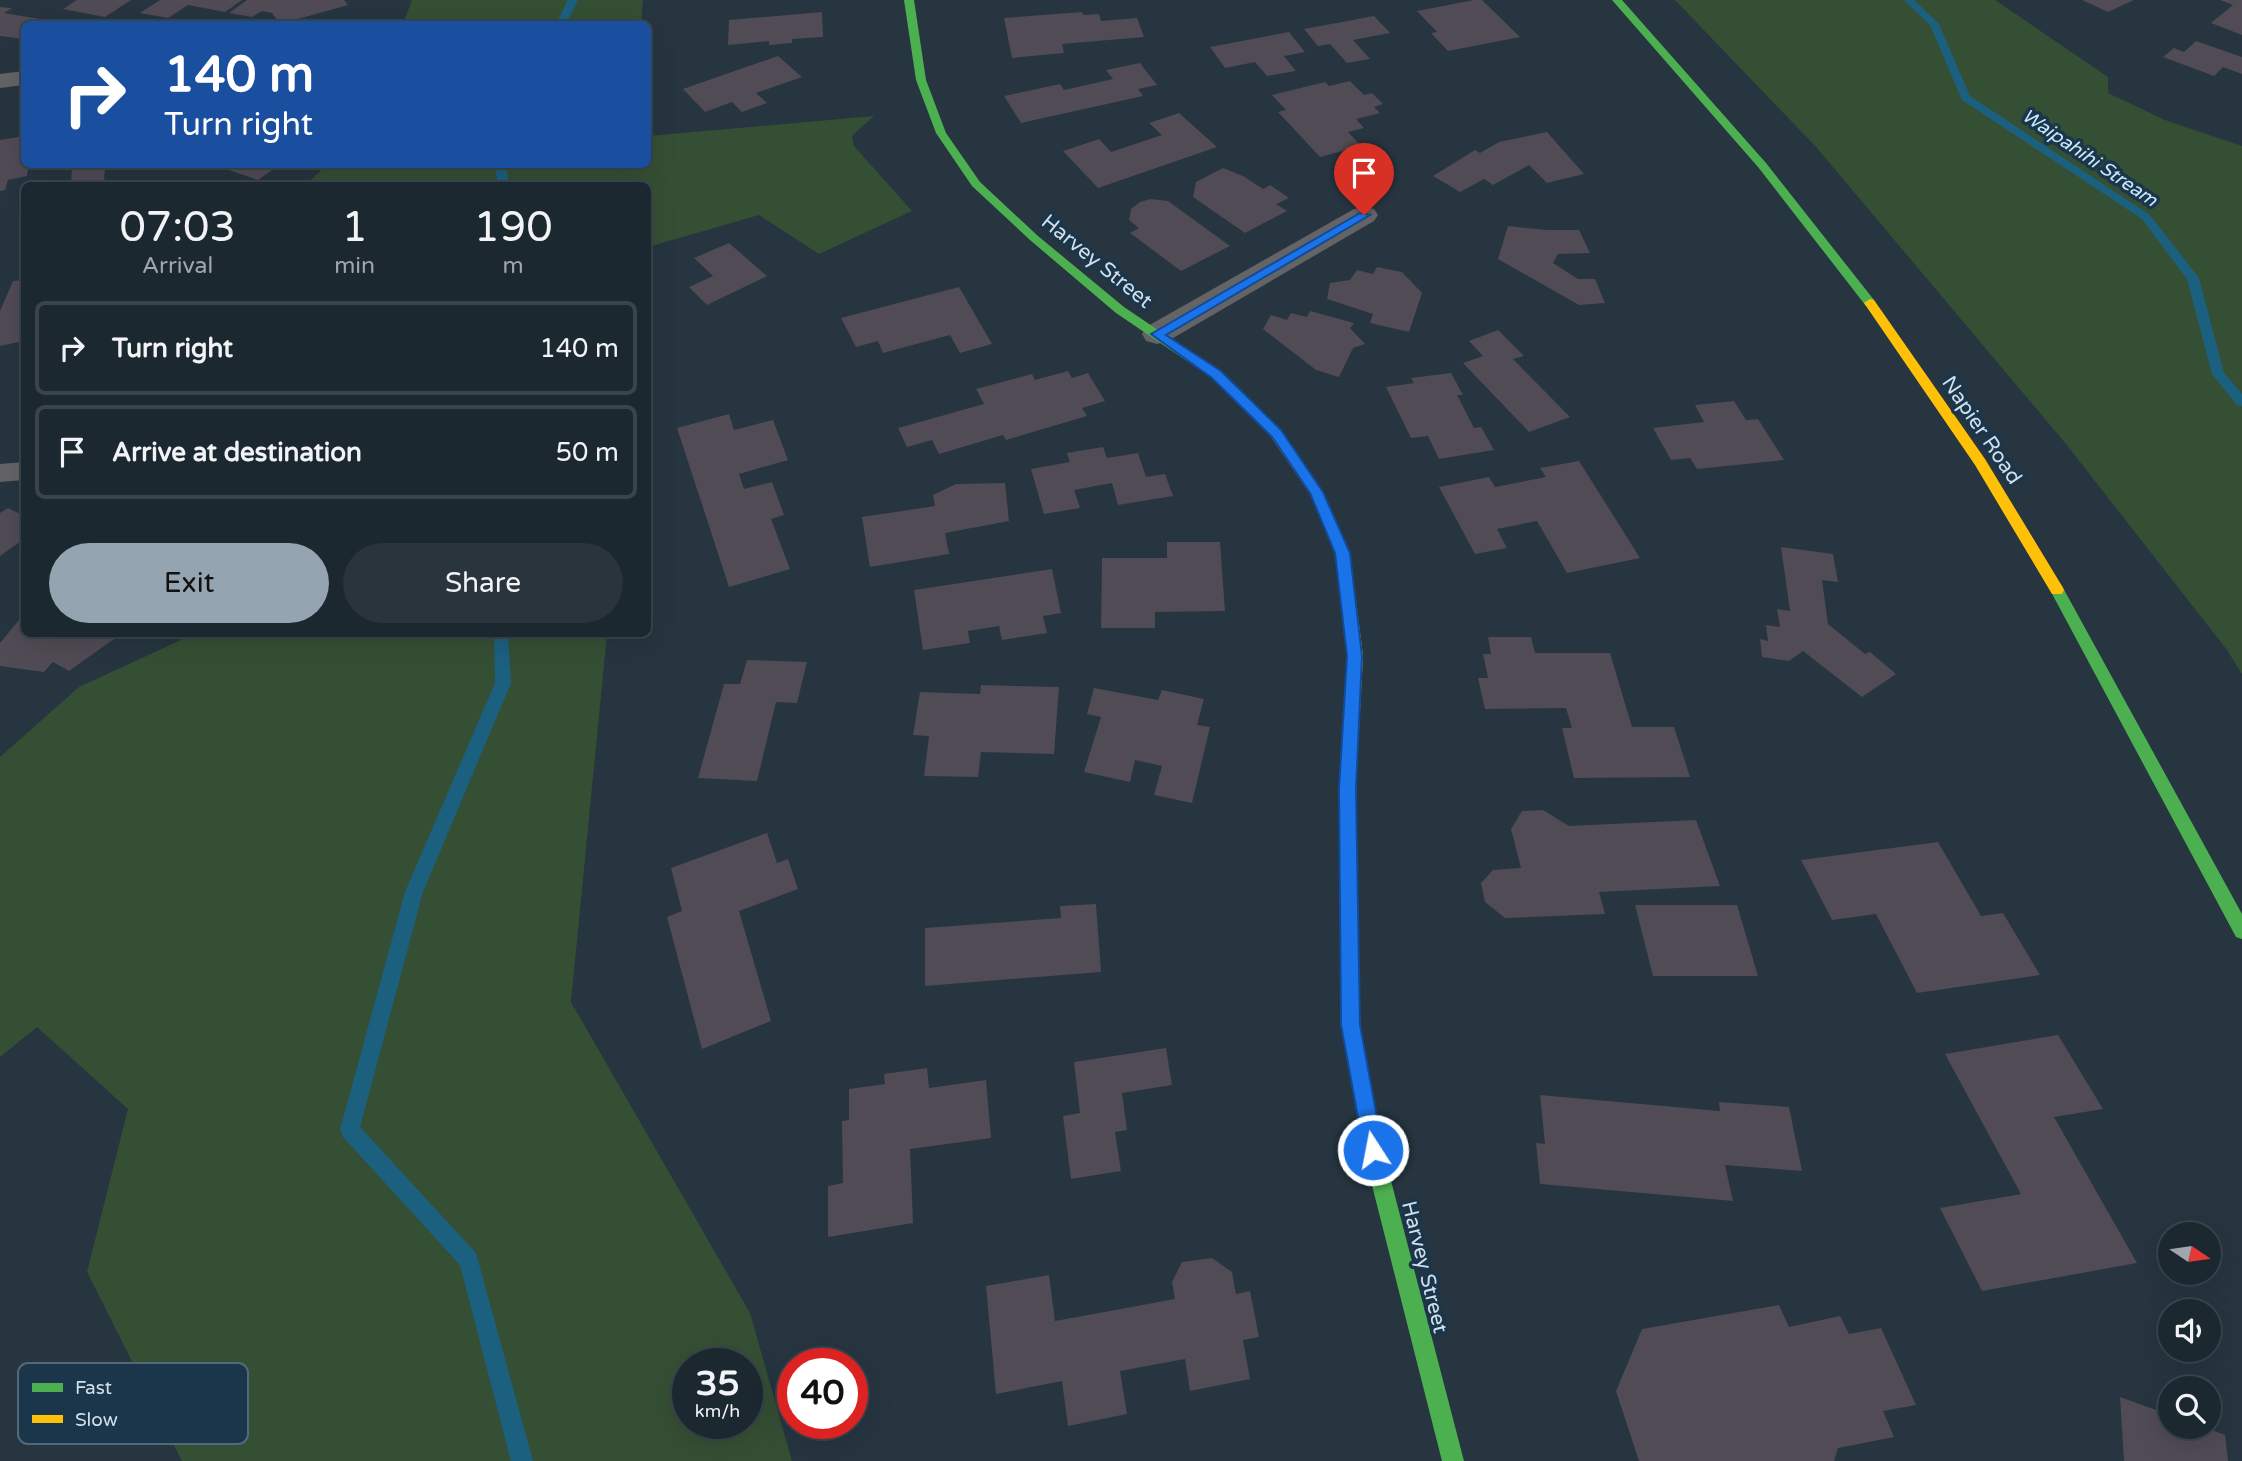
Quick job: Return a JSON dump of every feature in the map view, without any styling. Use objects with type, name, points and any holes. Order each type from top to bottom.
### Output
[{"type":"street","name":"Harvey Street","points":[[909,0],[921,80],[942,133],[976,184],[1120,310],[1216,374],[1276,433],[1316,492],[1343,553],[1355,656],[1348,789],[1350,1025],[1373,1150],[1453,1461]]},
{"type":"street","name":"Napier Road","points":[[1617,0],[1734,132],[1811,225],[1979,460],[2070,610],[2242,931]]},
{"type":"street","points":[[0,81],[21,78]]},
{"type":"street","points":[[1157,334],[1364,215]]},
{"type":"lane","points":[[0,472],[21,471]]},
{"type":"green space","points":[[412,0],[643,0],[641,21],[404,21]]},
{"type":"green space","points":[[1675,0],[1995,0],[2108,77],[2108,93],[2165,120],[2242,146],[2242,674],[2227,650],[2066,444],[1817,148]]},
{"type":"green space","points":[[874,116],[852,136],[854,146],[912,211],[819,254],[759,215],[651,246],[651,182],[308,182],[324,168],[651,168],[651,136]]},
{"type":"green space","points":[[187,637],[607,637],[571,1002],[750,1313],[760,1348],[672,1348],[672,1439],[763,1439],[763,1359],[777,1408],[777,1439],[786,1439],[792,1461],[182,1461],[173,1444],[248,1444],[248,1363],[133,1363],[87,1272],[128,1109],[37,1027],[0,1057],[0,757],[79,687]]},
{"type":"building","points":[[77,0],[131,0],[105,17],[63,9]]},
{"type":"building","points":[[160,0],[242,0],[225,12],[188,5],[168,18],[140,13]]},
{"type":"building","points":[[247,0],[344,0],[348,5],[291,21],[278,21],[272,13],[262,11],[252,17],[229,13]]},
{"type":"building","points":[[1482,0],[1520,37],[1448,51],[1431,33],[1437,32],[1417,11]]},
{"type":"building","points":[[2082,0],[2134,0],[2108,12]]},
{"type":"building","points":[[2220,0],[2242,0],[2242,35],[2211,23],[2233,5]]},
{"type":"building","points":[[0,7],[12,8],[4,13],[52,21],[21,21],[21,39],[0,36]]},
{"type":"building","points":[[822,12],[823,37],[792,39],[792,43],[769,45],[769,41],[728,45],[729,20]]},
{"type":"building","points":[[1082,12],[1083,15],[1099,14],[1101,21],[1137,18],[1144,37],[1062,44],[1064,53],[1012,58],[1004,18]]},
{"type":"building","points":[[1374,16],[1390,33],[1353,40],[1370,59],[1347,63],[1330,44],[1318,46],[1304,29]]},
{"type":"building","points":[[1289,32],[1305,52],[1284,56],[1296,71],[1267,76],[1255,62],[1225,68],[1210,47]]},
{"type":"building","points":[[2196,41],[2242,57],[2242,74],[2223,67],[2214,76],[2163,57],[2174,48],[2184,52]]},
{"type":"building","points":[[778,56],[802,77],[756,93],[767,103],[742,112],[732,102],[705,112],[683,89]]},
{"type":"building","points":[[1140,63],[1157,85],[1138,89],[1143,96],[1021,123],[1004,96],[1060,84],[1064,90],[1113,79],[1106,70]]},
{"type":"building","points":[[1350,81],[1364,95],[1372,93],[1383,104],[1374,107],[1380,113],[1356,119],[1364,128],[1348,132],[1361,146],[1320,157],[1278,112],[1286,110],[1272,95],[1325,82],[1329,86]]},
{"type":"building","points":[[1179,113],[1217,147],[1098,188],[1063,151],[1099,139],[1111,152],[1162,135],[1149,123]]},
{"type":"building","points":[[1547,132],[1584,174],[1547,183],[1529,165],[1493,185],[1484,179],[1460,192],[1433,176],[1475,150],[1480,153],[1499,142]]},
{"type":"building","points":[[21,136],[21,168],[28,168],[27,176],[8,180],[5,190],[0,191],[0,140]]},
{"type":"building","points":[[72,168],[105,168],[104,182],[71,182]]},
{"type":"building","points":[[223,168],[275,168],[258,180]]},
{"type":"building","points":[[1223,168],[1243,176],[1263,189],[1270,185],[1289,198],[1276,204],[1287,211],[1245,233],[1193,197],[1196,182]]},
{"type":"building","points":[[1151,199],[1168,201],[1230,246],[1181,271],[1130,233],[1139,228],[1129,220],[1131,209],[1140,202]]},
{"type":"building","points":[[1508,226],[1579,230],[1590,253],[1558,254],[1553,263],[1578,279],[1595,279],[1605,303],[1579,305],[1498,259]]},
{"type":"building","points":[[729,243],[767,276],[707,305],[689,287],[713,276],[694,258]]},
{"type":"building","points":[[1377,267],[1402,272],[1422,293],[1409,332],[1370,323],[1373,314],[1327,299],[1330,283],[1350,280],[1357,270],[1373,274]]},
{"type":"building","points":[[21,280],[21,342],[0,346],[0,311],[13,281]]},
{"type":"building","points":[[959,287],[992,344],[960,353],[950,335],[883,353],[878,341],[856,347],[841,318]]},
{"type":"building","points":[[1310,311],[1354,323],[1350,328],[1365,344],[1353,348],[1339,377],[1316,370],[1263,329],[1271,315],[1287,320],[1291,313],[1307,317]]},
{"type":"building","points":[[1498,330],[1524,356],[1513,359],[1570,417],[1529,432],[1463,363],[1483,356],[1469,341]]},
{"type":"building","points":[[1068,371],[1072,378],[1088,373],[1105,401],[1082,408],[1087,416],[1006,440],[1003,435],[939,454],[932,440],[907,447],[898,428],[984,404],[976,389],[1032,374],[1035,380]]},
{"type":"building","points":[[1451,373],[1463,395],[1457,395],[1474,428],[1481,427],[1494,450],[1439,459],[1428,436],[1411,438],[1386,387],[1414,383],[1411,378]]},
{"type":"building","points":[[1734,401],[1746,420],[1758,419],[1784,460],[1697,469],[1690,458],[1671,460],[1653,428],[1704,422],[1695,405]]},
{"type":"building","points":[[729,414],[734,430],[773,420],[788,460],[739,474],[744,489],[772,482],[784,515],[771,519],[790,569],[729,587],[677,428]]},
{"type":"building","points":[[1103,447],[1107,458],[1138,453],[1146,477],[1165,474],[1173,496],[1118,505],[1112,483],[1074,490],[1080,508],[1044,514],[1031,469],[1070,462],[1067,453]]},
{"type":"building","points":[[1579,461],[1640,558],[1567,573],[1537,521],[1497,529],[1507,548],[1475,554],[1439,487],[1489,477],[1495,487],[1546,477],[1540,468]]},
{"type":"building","points":[[1005,483],[1009,521],[945,533],[949,554],[870,567],[862,517],[935,506],[933,495],[956,484]]},
{"type":"building","points":[[8,508],[21,514],[21,541],[0,556],[0,513]]},
{"type":"building","points":[[1167,542],[1220,542],[1225,611],[1155,612],[1155,628],[1101,628],[1102,558],[1167,558]]},
{"type":"building","points":[[1781,547],[1833,554],[1838,582],[1822,580],[1828,624],[1865,654],[1870,652],[1896,674],[1862,697],[1803,651],[1789,661],[1762,657],[1760,639],[1768,641],[1766,625],[1780,627],[1777,609],[1790,611]]},
{"type":"building","points":[[1052,569],[1061,613],[1043,616],[1047,633],[1002,640],[999,626],[968,631],[970,643],[923,650],[914,590]]},
{"type":"building","points":[[21,618],[21,637],[117,637],[69,671],[53,662],[44,672],[0,666],[0,643]]},
{"type":"building","points":[[1488,637],[1531,637],[1535,653],[1610,653],[1632,727],[1674,727],[1690,777],[1574,778],[1562,728],[1572,728],[1566,708],[1485,709],[1478,678],[1488,678],[1483,654],[1491,654]]},
{"type":"building","points":[[747,660],[807,662],[797,703],[776,702],[757,781],[698,778],[724,684],[740,684]]},
{"type":"building","points":[[981,685],[1059,687],[1054,754],[981,752],[978,777],[924,776],[929,736],[913,735],[920,692],[980,694]]},
{"type":"building","points":[[1094,688],[1158,700],[1162,690],[1204,699],[1197,725],[1210,727],[1192,803],[1154,795],[1162,766],[1135,760],[1130,782],[1084,772],[1101,717],[1087,714]]},
{"type":"building","points":[[1543,810],[1569,826],[1696,820],[1720,886],[1599,892],[1605,914],[1505,918],[1485,902],[1481,883],[1493,870],[1521,868],[1511,829],[1522,811]]},
{"type":"building","points":[[767,833],[777,863],[788,859],[798,889],[739,911],[771,1021],[702,1049],[667,917],[682,911],[671,868]]},
{"type":"building","points":[[1938,842],[1981,916],[2003,913],[2040,975],[1917,993],[1876,914],[1832,920],[1801,860]]},
{"type":"building","points":[[1096,904],[1101,972],[925,986],[925,928],[1061,918],[1060,906]]},
{"type":"building","points":[[1635,905],[1737,905],[1758,976],[1653,976]]},
{"type":"building","points":[[2058,1035],[2103,1109],[2054,1117],[2137,1263],[1982,1291],[1940,1208],[2021,1194],[1945,1054]]},
{"type":"building","points":[[1166,1048],[1172,1085],[1122,1093],[1127,1130],[1115,1132],[1121,1171],[1071,1179],[1063,1116],[1080,1113],[1074,1062]]},
{"type":"building","points":[[927,1068],[929,1088],[986,1080],[991,1138],[910,1149],[913,1223],[828,1237],[828,1186],[843,1183],[842,1121],[849,1120],[849,1089],[885,1084],[884,1074]]},
{"type":"building","points":[[1540,1095],[1720,1111],[1719,1102],[1789,1107],[1802,1171],[1725,1165],[1733,1201],[1540,1184],[1536,1143],[1545,1144]]},
{"type":"building","points":[[1212,1258],[1232,1272],[1236,1294],[1250,1291],[1259,1337],[1243,1340],[1250,1379],[1190,1391],[1185,1359],[1120,1371],[1127,1414],[1068,1426],[1062,1381],[996,1394],[986,1286],[1049,1275],[1055,1321],[1175,1299],[1172,1282],[1182,1262]]},
{"type":"building","points":[[1779,1305],[1789,1327],[1840,1316],[1849,1334],[1881,1328],[1916,1405],[1883,1411],[1894,1437],[1838,1448],[1834,1461],[1639,1461],[1616,1391],[1642,1329]]},
{"type":"building","points":[[2120,1397],[2158,1411],[2158,1439],[2221,1439],[2221,1434],[2225,1435],[2228,1461],[2124,1461]]},
{"type":"waterway","points":[[562,21],[573,0]]},
{"type":"waterway","name":"Waipahihi Stream","points":[[1909,0],[1934,24],[1966,98],[2146,217],[2193,278],[2218,374],[2242,402]]},
{"type":"waterway","points":[[501,168],[503,182]]},
{"type":"waterway","points":[[501,637],[503,683],[414,892],[350,1130],[469,1260],[522,1461]]},
{"type":"traffic: fast","points":[[909,0],[921,80],[941,133],[976,184],[1034,238],[1120,310],[1216,375],[1263,421]]},
{"type":"traffic: fast","points":[[1617,0],[1762,165],[1870,303]]},
{"type":"traffic: fast","points":[[2057,590],[2242,931]]},
{"type":"traffic: fast","points":[[1347,805],[1350,1025],[1373,1150],[1453,1461]]},
{"type":"traffic: slow","points":[[1870,303],[1980,462],[2057,590]]},
{"type":"traffic: slow","points":[[1263,421],[1276,434],[1316,492],[1343,553],[1355,656],[1347,805]]},
{"type":"route","points":[[1364,215],[1157,334],[1216,374],[1276,433],[1316,492],[1343,553],[1355,656],[1348,789],[1350,1025],[1373,1150]]}]
